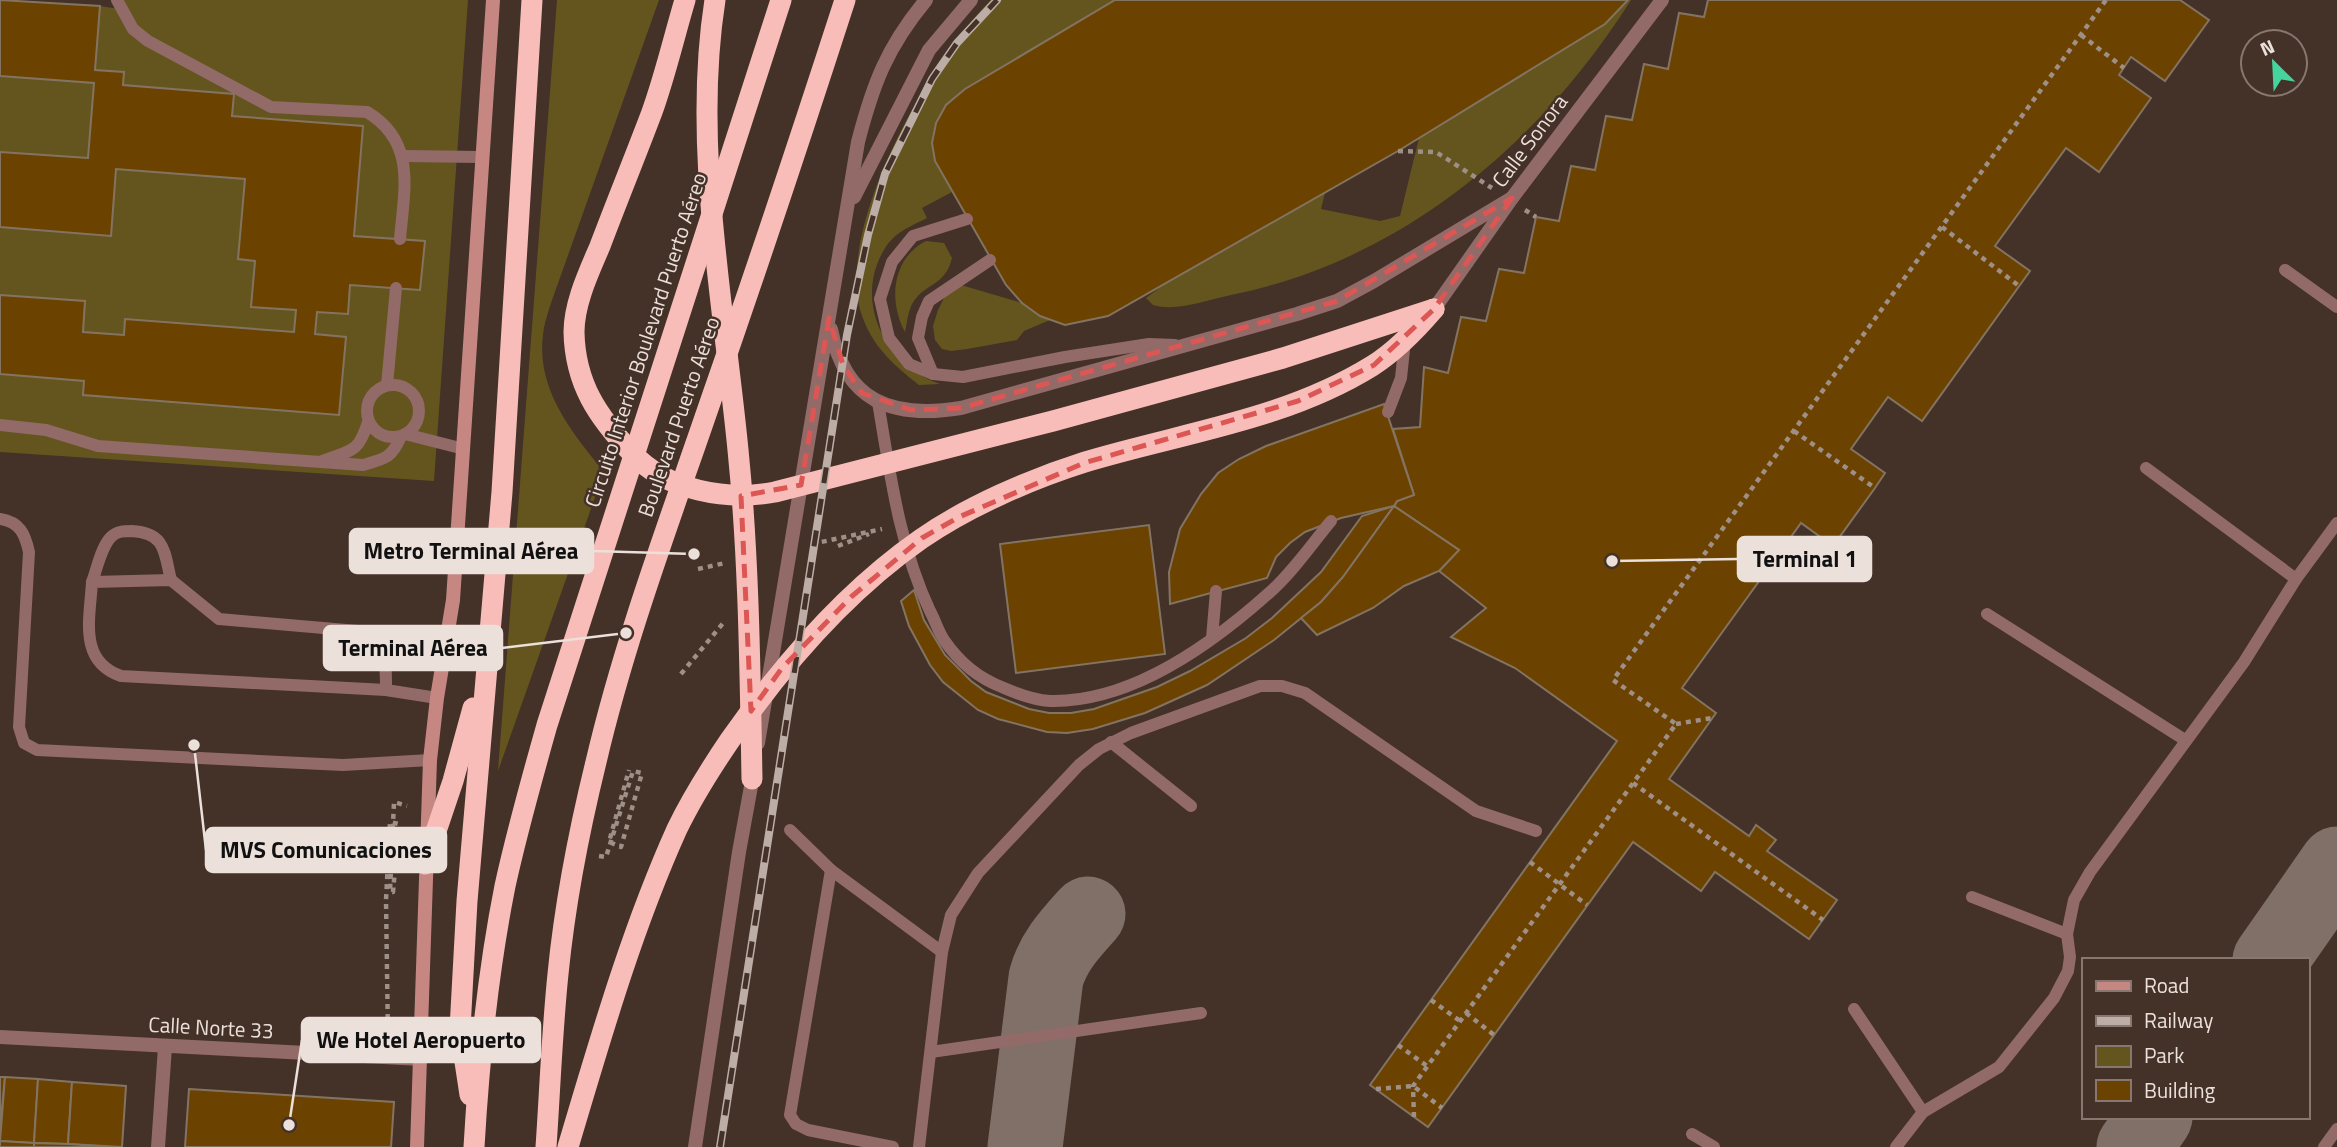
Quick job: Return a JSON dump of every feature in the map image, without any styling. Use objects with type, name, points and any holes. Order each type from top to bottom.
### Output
[{"type":"highway","points":[[474,1138],[460,1029],[467,901],[502,492],[532,0]]},
{"type":"highway","points":[[685,0],[652,110],[586,280],[574,330],[582,380],[592,404],[639,461],[660,475],[721,495],[753,496],[1053,421],[1283,358],[1434,309]]},
{"type":"highway","points":[[715,0],[707,97],[719,288],[738,452],[749,648],[752,779]]},
{"type":"highway","name":"Circuito Interior Boulevard Puerto Aéreo","points":[[474,1138],[493,954],[522,814],[547,724],[781,0]]},
{"type":"highway","name":"Boulevard Puerto Aéreo","points":[[546,1147],[551,1042],[558,971],[569,898],[596,761],[625,656],[664,536],[770,233],[845,0]]},
{"type":"highway","points":[[568,1147],[611,1001],[679,826],[717,759],[782,668],[851,597],[931,533],[998,497],[1084,463],[1240,422],[1298,401],[1374,365],[1405,340],[1434,309]]},
{"type":"highway","points":[[425,864],[453,781],[487,655]]},
{"type":"main road","points":[[417,1147],[430,760],[453,600],[493,0]]},
{"type":"street","points":[[695,1147],[752,779],[858,142],[870,97],[884,61],[897,37],[926,0]]},
{"type":"street","points":[[971,0],[929,50],[867,169],[843,228],[828,316],[833,342],[851,382],[862,393],[878,402],[924,411],[961,408],[1297,314],[1337,301],[1510,199]]},
{"type":"street","name":"Calle Sonora","points":[[1434,309],[1510,199],[1662,0]]},
{"type":"street","name":"Calle Norte 33","points":[[0,1037],[421,1059]]},
{"type":"street","points":[[158,1147],[165,1047]]},
{"type":"lane","points":[[117,0],[133,29],[160,48],[271,107],[367,112],[381,120],[404,156],[405,180],[400,239]]},
{"type":"lane","points":[[404,156],[481,158]]},
{"type":"lane","points":[[967,219],[913,236],[892,262],[880,299],[890,338],[909,364],[933,374],[963,377],[1065,356],[1149,344],[1185,345]]},
{"type":"lane","points":[[933,374],[918,338],[929,300],[990,260]]},
{"type":"lane","points":[[2285,270],[2337,307]]},
{"type":"lane","points":[[387,385],[396,288]]},
{"type":"lane","points":[[1388,412],[1401,378],[1405,340]]},
{"type":"lane","points":[[387,385],[398,385],[408,390],[419,407],[414,427],[403,435],[391,438],[373,430],[366,410],[369,399],[377,390],[387,385]]},
{"type":"lane","points":[[878,402],[900,523],[916,581],[943,638],[964,665],[987,681],[1015,693],[1048,701],[1080,699],[1113,691],[1150,675],[1212,638],[1271,592],[1331,521]]},
{"type":"lane","points":[[316,463],[362,443],[368,422]]},
{"type":"lane","points":[[0,425],[46,430],[98,446],[363,465],[387,459],[403,435]]},
{"type":"lane","points":[[403,435],[464,449]]},
{"type":"lane","points":[[2146,468],[2297,579]]},
{"type":"lane","points":[[0,519],[22,530],[29,552],[19,727],[24,743],[30,747],[37,750],[343,765],[430,760]]},
{"type":"lane","points":[[1896,1147],[1923,1112],[1999,1067],[2054,998],[2068,971],[2070,957],[2067,933],[2074,900],[2090,872],[2244,662],[2297,579],[2337,523]]},
{"type":"lane","points":[[386,690],[386,667],[379,645],[372,636],[358,631],[219,619],[171,580],[158,539],[145,532],[127,531],[121,531],[110,538],[92,582],[89,635],[97,662],[108,671],[121,676],[386,690],[437,698]]},
{"type":"lane","points":[[92,582],[171,580]]},
{"type":"lane","points":[[1212,638],[1216,592]]},
{"type":"lane","points":[[1987,614],[2185,740]]},
{"type":"lane","points":[[919,1147],[942,952],[951,915],[978,873],[1079,765],[1111,742],[1260,686],[1282,686],[1305,693],[1476,811],[1536,831]]},
{"type":"lane","points":[[1111,742],[1191,806]]},
{"type":"lane","points":[[790,831],[831,870],[942,952]]},
{"type":"lane","points":[[831,870],[790,1115],[796,1124],[808,1130],[893,1147]]},
{"type":"lane","points":[[1972,897],[2067,933]]},
{"type":"lane","points":[[1854,1009],[1923,1112]]},
{"type":"lane","points":[[931,1052],[1200,1013]]},
{"type":"lane","points":[[2324,1147],[2337,1129]]},
{"type":"lane","points":[[1692,1134],[1714,1147]]},
{"type":"path","points":[[1712,719],[1675,724],[1614,680],[2106,0]]},
{"type":"path","points":[[2081,36],[2124,68]]},
{"type":"path","points":[[1398,151],[1436,152],[1536,217]]},
{"type":"path","points":[[1942,227],[2019,286]]},
{"type":"path","points":[[1794,431],[1875,488]]},
{"type":"path","points":[[838,546],[883,528]]},
{"type":"path","points":[[681,674],[723,622]]},
{"type":"path","points":[[1414,1116],[1413,1086],[1675,724]]},
{"type":"path","points":[[620,812],[633,771],[642,773],[621,847],[609,842],[629,770]]},
{"type":"path","points":[[1633,783],[1823,920]]},
{"type":"path","points":[[388,1057],[386,900],[390,822],[399,824],[393,892],[390,891],[392,844]]},
{"type":"path","points":[[1530,862],[1587,905]]},
{"type":"path","points":[[1431,1000],[1460,1021]]},
{"type":"path","points":[[1466,1013],[1494,1035]]},
{"type":"path","points":[[1398,1045],[1427,1066]]},
{"type":"path","points":[[1376,1089],[1413,1086],[1442,1108]]},
{"type":"highlighted area","points":[[1512,198],[1434,309],[1374,365],[1298,401],[1084,463],[959,517],[922,538],[851,597],[782,668],[751,711],[741,496],[801,485],[829,318],[843,365],[862,393],[911,410],[961,408],[1337,301]]},
{"type":"green space","points":[[124,0],[468,0],[434,481],[0,452],[0,76],[94,83],[100,6],[126,10]]},
{"type":"green space","points":[[557,0],[659,0],[544,327],[542,355],[551,392],[569,426],[604,472],[498,771]]},
{"type":"green space","points":[[991,0],[1115,0],[965,89],[951,102],[935,126],[933,149],[952,192],[922,208],[927,218],[891,240],[877,266],[872,287],[873,307],[879,327],[889,345],[903,361],[920,374],[940,384],[919,385],[880,349],[864,321],[857,285],[860,244],[873,198],[915,105],[967,27]]},
{"type":"green space","points":[[1631,0],[1595,53],[1554,102],[1509,148],[1461,189],[1408,225],[1352,255],[1293,278],[1182,306],[1153,305],[1146,298],[1162,286],[1325,193],[1321,209],[1380,221],[1400,216],[1419,138],[1605,24]]},
{"type":"green space","points":[[926,241],[944,243],[952,258],[945,274],[912,304],[905,332],[896,307],[896,281],[906,258]]},
{"type":"green space","points":[[961,285],[1022,303],[1050,320],[1024,331],[1017,340],[951,351],[942,349],[935,340],[933,326],[945,296]]},
{"type":"building","points":[[0,0],[100,6],[95,70],[124,72],[123,85],[234,94],[232,116],[363,126],[354,236],[425,241],[420,290],[350,285],[348,314],[317,312],[315,334],[346,337],[339,415],[83,395],[84,381],[0,374],[0,295],[85,301],[83,332],[124,335],[125,319],[294,332],[296,310],[251,307],[255,261],[238,259],[245,179],[116,169],[111,236],[0,227],[0,152],[88,158],[94,83],[0,76]]},
{"type":"building","points":[[1115,0],[1628,0],[1605,24],[1398,151],[1108,316],[1065,325],[1040,316],[1022,303],[1006,285],[935,161],[932,143],[936,123],[946,105],[965,89]]},
{"type":"building","points":[[1708,0],[2180,0],[2209,20],[2165,81],[2131,57],[2119,75],[2151,98],[2099,172],[2066,148],[1995,246],[2030,271],[1922,421],[1888,397],[1851,449],[1885,473],[1875,488],[1833,546],[1801,523],[1682,688],[1716,713],[1669,779],[1749,836],[1756,825],[1776,840],[1767,851],[1837,900],[1809,939],[1715,872],[1701,891],[1633,842],[1428,1127],[1370,1085],[1617,741],[1515,668],[1451,637],[1486,608],[1439,571],[1459,550],[1394,506],[1397,501],[1414,495],[1393,429],[1420,427],[1424,367],[1448,373],[1461,317],[1486,321],[1499,269],[1524,273],[1536,217],[1559,221],[1571,166],[1595,170],[1606,116],[1632,120],[1644,64],[1668,69],[1679,13],[1704,17]]},
{"type":"building","points":[[1384,404],[1414,495],[1397,501],[1394,506],[1341,518],[1305,532],[1276,557],[1267,578],[1170,604],[1169,572],[1180,529],[1201,494],[1218,473],[1266,446]]},
{"type":"building","points":[[1394,506],[1343,577],[1321,602],[1274,640],[1207,685],[1145,713],[1093,729],[1067,733],[1047,732],[998,719],[978,710],[943,682],[930,665],[909,626],[901,601],[914,590],[924,620],[945,655],[986,692],[1029,709],[1049,713],[1094,709],[1157,687],[1246,638],[1272,618],[1321,572],[1362,516]]},
{"type":"building","points":[[1394,506],[1459,550],[1439,571],[1404,586],[1373,608],[1317,635],[1301,618],[1321,602],[1343,577]]},
{"type":"building","points":[[1149,525],[1165,654],[1016,673],[1000,544]]},
{"type":"building","points":[[0,1077],[5,1077],[0,1130]]},
{"type":"building","points":[[5,1077],[38,1079],[34,1143],[0,1141]]},
{"type":"building","points":[[38,1079],[72,1082],[68,1144],[34,1143]]},
{"type":"building","points":[[72,1082],[126,1086],[122,1147],[68,1144]]},
{"type":"building","points":[[189,1089],[394,1102],[391,1147],[185,1147]]},
{"type":"building","points":[[0,1141],[34,1143],[34,1147],[0,1147]]},
{"type":"building","points":[[34,1143],[68,1144],[112,1147],[34,1147]]},
{"type":"taxiway","points":[[2271,958],[2337,864]]},
{"type":"taxiway","points":[[1025,1147],[1046,978],[1058,952],[1088,914]]},
{"type":"taxiway","points":[[2134,1147],[2154,1119]]},
{"type":"railway","points":[[720,1147],[847,335],[868,235],[885,174],[932,79],[957,43],[997,0]]},
{"type":"place","name":"Metro Terminal Aérea","points":[[694,554]]},
{"type":"place","name":"Terminal 1","points":[[1612,561]]},
{"type":"place","name":"Terminal Aérea","points":[[626,633]]},
{"type":"place","name":"MVS Comunicaciones","points":[[194,745]]},
{"type":"place","name":"We Hotel Aeropuerto","points":[[289,1125]]}]
